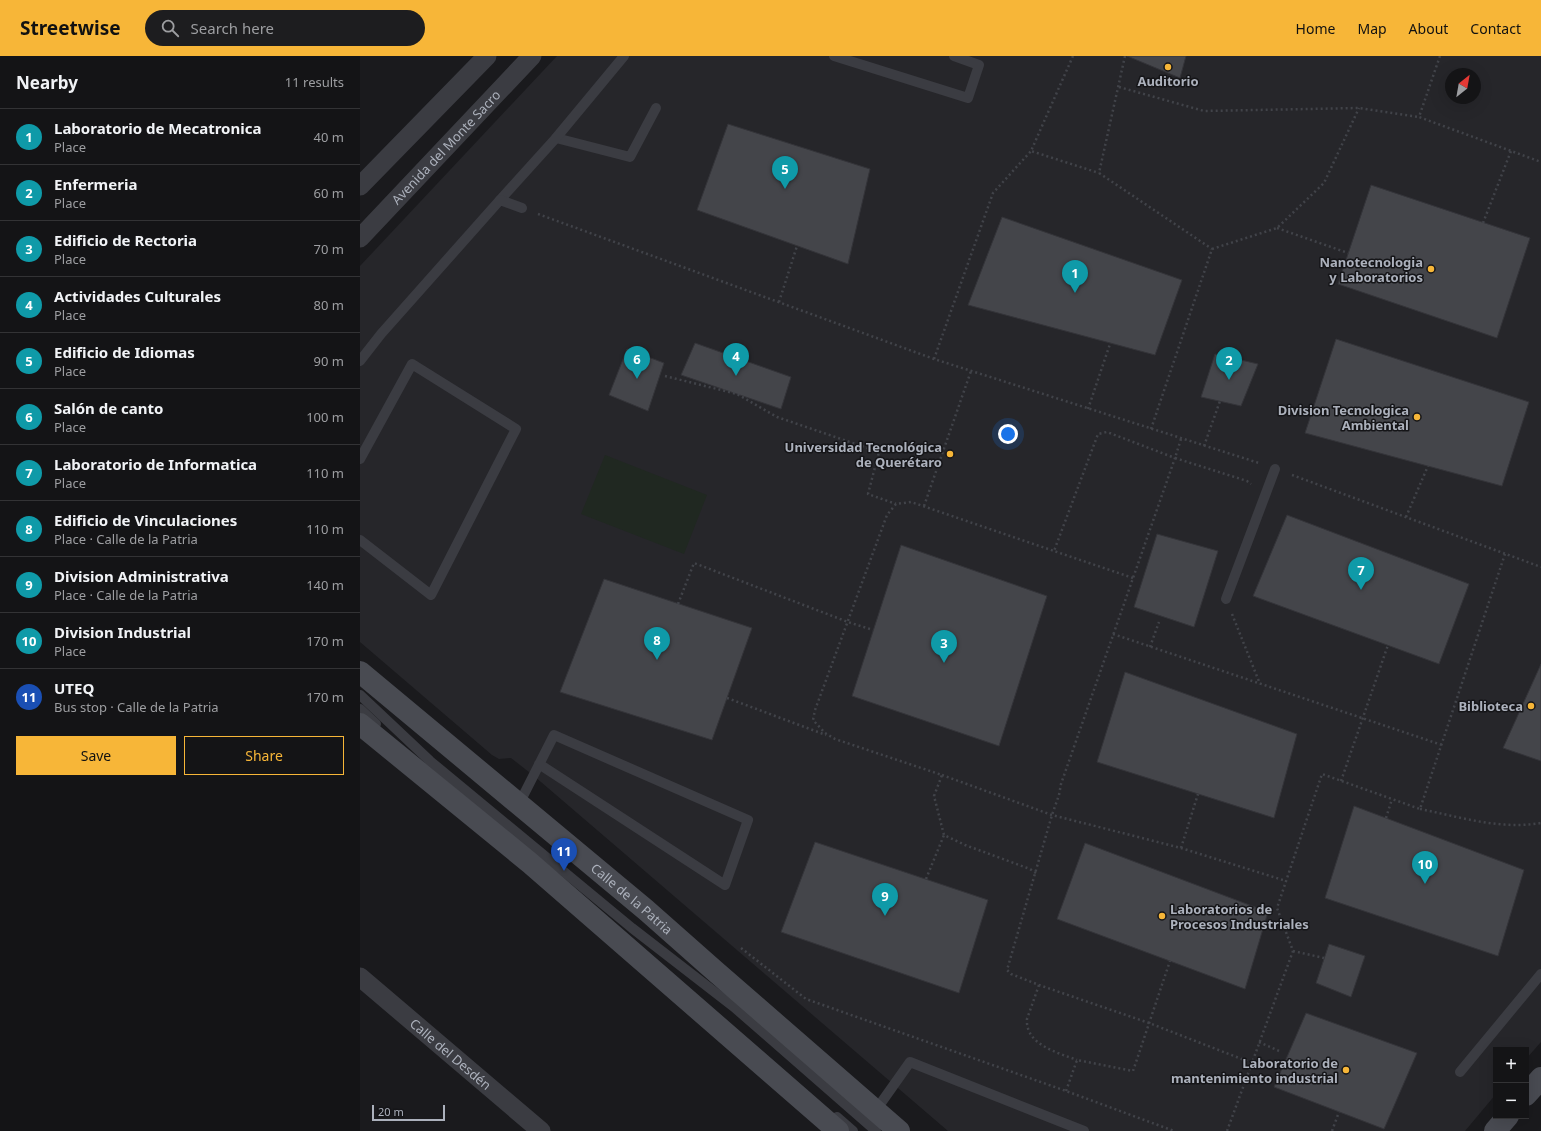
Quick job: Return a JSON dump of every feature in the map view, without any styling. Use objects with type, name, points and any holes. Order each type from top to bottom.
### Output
[{"type":"street","points":[[360,186],[487,56]]},
{"type":"street","name":"Avenida del Monte Sacro","points":[[360,238],[532,56]]},
{"type":"street","name":"Calle de la Patria","points":[[360,672],[646,910],[715,971],[876,1121],[899,1131]]},
{"type":"street","points":[[360,724],[530,863],[838,1131]]},
{"type":"street","name":"Calle del Desdén","points":[[360,977],[541,1131]]},
{"type":"street","points":[[1529,1092],[1541,1078]]},
{"type":"street","points":[[1495,1131],[1505,1119]]},
{"type":"lane","points":[[360,361],[381,334],[556,138],[624,56]]},
{"type":"lane","points":[[834,56],[968,98],[979,65],[954,56]]},
{"type":"lane","points":[[556,138],[630,157],[656,108]]},
{"type":"lane","points":[[500,200],[522,208]]},
{"type":"lane","points":[[360,459],[412,364],[516,429],[431,595],[360,540]]},
{"type":"lane","points":[[1226,599],[1275,469]]},
{"type":"lane","points":[[360,695],[430,762],[632,928],[734,1006],[876,1121],[910,1062],[1084,1131]]},
{"type":"lane","points":[[360,710],[425,768],[625,935],[853,1131]]},
{"type":"lane","points":[[519,804],[539,764],[554,735],[748,820],[725,885],[539,764]]},
{"type":"lane","points":[[1460,1072],[1541,974]]},
{"type":"path","points":[[934,359],[993,193],[1031,151],[1073,56]]},
{"type":"path","points":[[1099,172],[1125,56]]},
{"type":"path","points":[[1419,117],[1440,56]]},
{"type":"path","points":[[1119,87],[1204,111],[1359,108],[1419,117],[1541,162]]},
{"type":"path","points":[[1212,249],[1277,228],[1324,183],[1359,108]]},
{"type":"path","points":[[1031,151],[1099,172],[1212,249]]},
{"type":"path","points":[[1483,222],[1511,151]]},
{"type":"path","points":[[522,208],[971,372],[1261,464]]},
{"type":"path","points":[[1277,228],[1348,253]]},
{"type":"path","points":[[779,302],[797,246]]},
{"type":"path","points":[[1151,429],[1212,249]]},
{"type":"path","points":[[1088,409],[1110,344]]},
{"type":"path","points":[[924,506],[971,372]]},
{"type":"path","points":[[665,376],[737,394],[777,417],[879,452],[868,494],[896,504],[911,502],[924,506],[1133,578]]},
{"type":"path","points":[[1204,446],[1220,401]]},
{"type":"path","points":[[1054,551],[1098,434],[1107,432],[1175,458],[1247,481],[1254,487]]},
{"type":"path","points":[[1181,439],[1052,815],[1007,970],[1011,974],[1149,1023],[1252,1063]]},
{"type":"path","points":[[1406,517],[1428,466]]},
{"type":"path","points":[[1290,474],[1541,567]]},
{"type":"path","points":[[835,739],[825,733],[813,720],[815,710],[887,515],[896,504]]},
{"type":"path","points":[[1420,810],[1505,554]]},
{"type":"path","points":[[678,604],[694,563],[848,622],[873,630]]},
{"type":"path","points":[[1150,648],[1159,622]]},
{"type":"path","points":[[1113,634],[1150,648],[1442,745]]},
{"type":"path","points":[[1341,781],[1388,645]]},
{"type":"path","points":[[727,698],[835,739],[942,775],[1052,815],[1181,848],[1286,881]]},
{"type":"path","points":[[1228,1131],[1293,951],[1277,908],[1322,774],[1392,798],[1420,810],[1501,825],[1528,825],[1541,823]]},
{"type":"path","points":[[926,879],[944,835],[934,796],[942,775]]},
{"type":"path","points":[[1181,848],[1198,794]]},
{"type":"path","points":[[1386,818],[1392,798]]},
{"type":"path","points":[[944,835],[965,845],[1030,869],[1036,873]]},
{"type":"path","points":[[741,948],[806,999],[1174,1131]]},
{"type":"path","points":[[1293,951],[1324,958]]},
{"type":"path","points":[[1040,985],[1027,1019],[1031,1036],[1036,1042],[1046,1048],[1077,1060],[1133,1071],[1170,961]]},
{"type":"path","points":[[1259,1042],[1279,1051]]},
{"type":"path","points":[[1066,1091],[1077,1060]]},
{"type":"path","points":[[1332,1131],[1339,1112]]},
{"type":"shaded area","name":"Universidad Tecnológica de Querétaro","points":[[557,56],[1541,56],[1541,1042],[1529,1056],[1529,1047],[1493,1047],[1493,1098],[1465,1131],[948,1131],[534,776],[511,758],[499,759],[492,755],[360,642],[360,266]]},
{"type":"shaded area","points":[[605,455],[707,495],[684,554],[581,514]]},
{"type":"building","name":"Auditorio","points":[[1127,56],[1186,56],[1180,78]]},
{"type":"building","points":[[728,124],[870,169],[848,264],[697,210]]},
{"type":"building","name":"Nanotecnologia y Laboratorios","points":[[1371,185],[1530,238],[1497,338],[1338,284]]},
{"type":"building","points":[[1002,217],[1182,280],[1155,355],[968,305]]},
{"type":"building","name":"Division Tecnologica Ambiental","points":[[1336,339],[1529,402],[1502,486],[1305,433]]},
{"type":"building","points":[[695,343],[791,377],[781,409],[681,375]]},
{"type":"building","points":[[627,349],[664,363],[648,411],[609,395]]},
{"type":"building","points":[[1215,354],[1258,364],[1241,406],[1201,397]]},
{"type":"building","points":[[1287,515],[1469,584],[1439,664],[1253,596]]},
{"type":"building","points":[[1157,534],[1218,551],[1194,627],[1134,607]]},
{"type":"building","points":[[901,545],[1047,596],[999,746],[852,696]]},
{"type":"building","points":[[604,579],[752,628],[712,740],[560,692]]},
{"type":"building","name":"Biblioteca","points":[[1541,664],[1541,761],[1503,748]]},
{"type":"building","points":[[1125,672],[1297,734],[1274,818],[1097,762]]},
{"type":"building","points":[[1354,806],[1524,870],[1498,956],[1325,898]]},
{"type":"building","points":[[815,842],[988,900],[959,993],[781,932]]},
{"type":"building","name":"Laboratorios de Procesos Industriales","points":[[1085,843],[1268,912],[1245,989],[1057,919]]},
{"type":"building","points":[[1329,944],[1365,956],[1351,997],[1316,983]]},
{"type":"building","name":"Laboratorio de mantenimiento industrial","points":[[1306,1013],[1417,1053],[1384,1129],[1274,1087]]},
{"type":"place","name":"Auditorio","points":[[1168,67]]},
{"type":"place","name":"Edificio de Idiomas","points":[[785,189]]},
{"type":"place","name":"Nanotecnologia y Laboratorios","points":[[1431,269]]},
{"type":"place","name":"Laboratorio de Mecatronica","points":[[1075,293]]},
{"type":"place","name":"Actividades Culturales","points":[[736,376]]},
{"type":"place","name":"Salón de canto","points":[[637,379]]},
{"type":"place","name":"Enfermeria","points":[[1229,380]]},
{"type":"place","name":"Division Tecnologica Ambiental","points":[[1417,417]]},
{"type":"place","name":"Universidad Tecnológica de Querétaro","points":[[950,454]]},
{"type":"place","name":"Laboratorio de Informatica","points":[[1361,590]]},
{"type":"place","name":"Edificio de Vinculaciones","points":[[657,660]]},
{"type":"place","name":"Edificio de Rectoria","points":[[944,663]]},
{"type":"place","name":"Biblioteca","points":[[1531,706]]},
{"type":"place","name":"UTEQ","points":[[564,871]]},
{"type":"place","name":"Division Industrial","points":[[1425,884]]},
{"type":"place","name":"Division Administrativa","points":[[885,916]]},
{"type":"place","name":"Laboratorios de Procesos Industriales","points":[[1162,916]]},
{"type":"place","name":"Laboratorio de mantenimiento industrial","points":[[1346,1070]]}]
